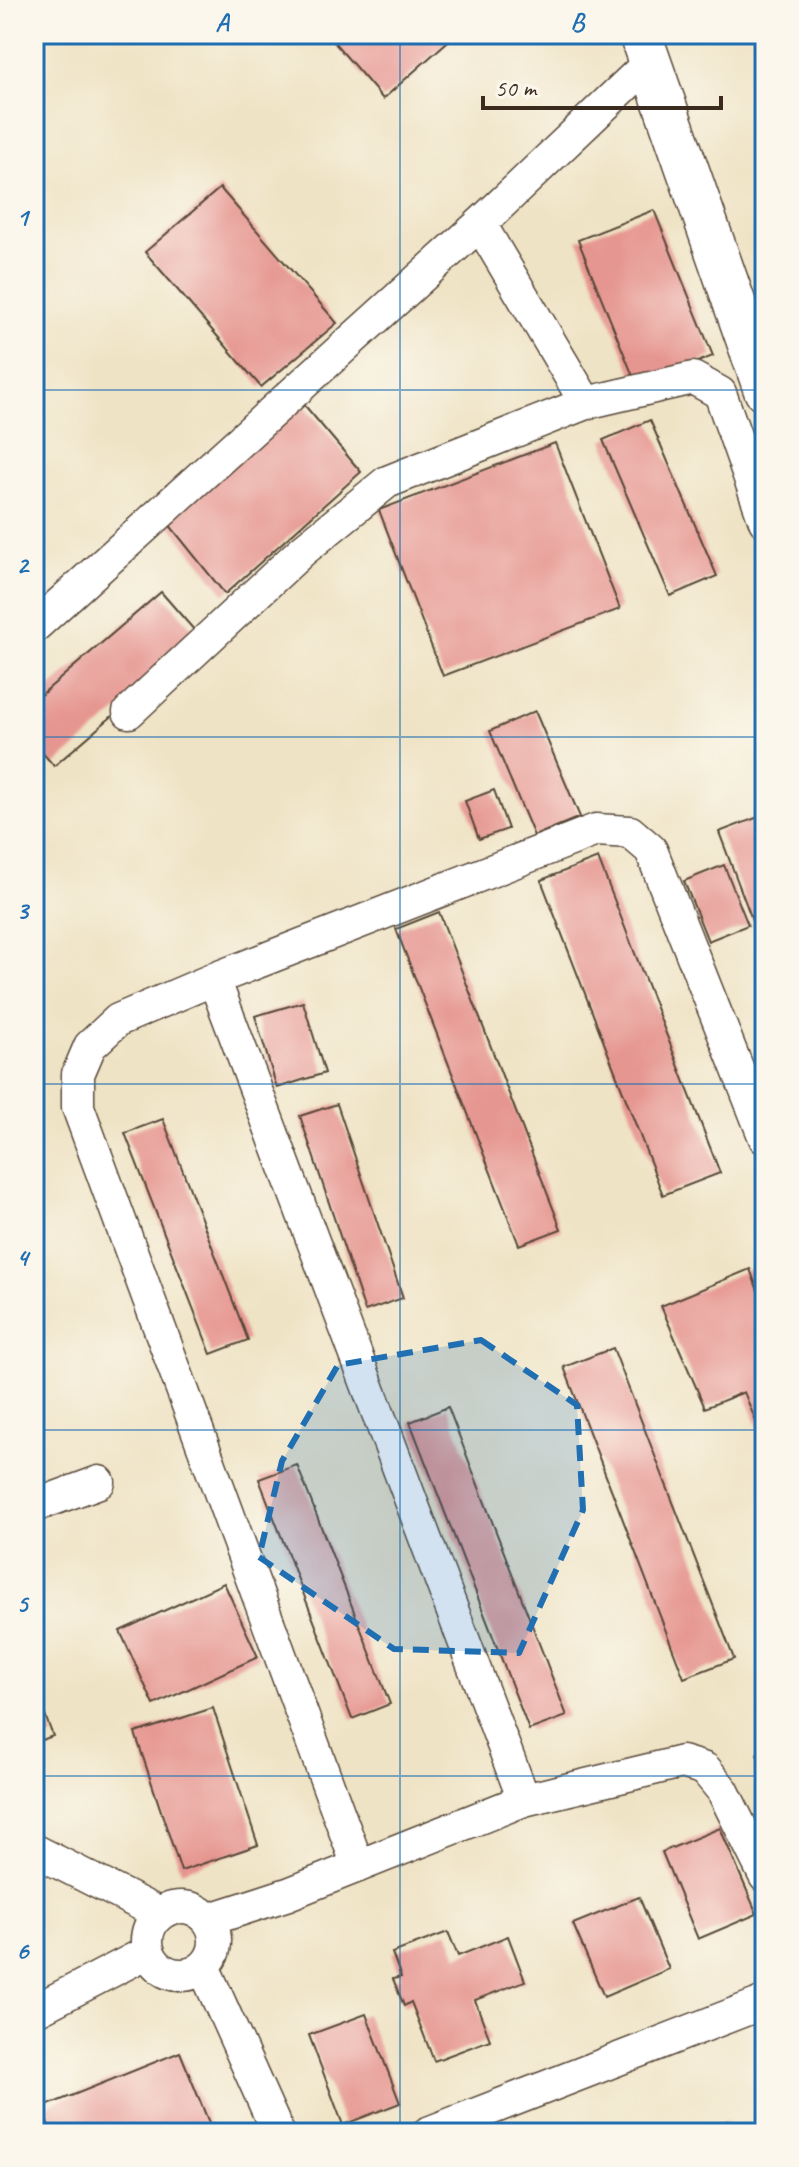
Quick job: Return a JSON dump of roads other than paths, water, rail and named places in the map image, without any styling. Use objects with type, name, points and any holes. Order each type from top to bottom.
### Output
[{"type":"main road","points":[[645,48],[765,390]]},
{"type":"lane","points":[[34,627],[480,224],[645,48]]},
{"type":"lane","points":[[480,224],[586,403]]},
{"type":"lane","points":[[129,712],[302,551],[387,482],[586,403],[693,378],[720,393],[765,521]]},
{"type":"lane","points":[[358,1866],[78,1107],[78,1074],[90,1046],[118,1020],[214,979],[596,830],[630,832],[651,850],[765,1138]]},
{"type":"lane","points":[[214,979],[524,1800]]},
{"type":"lane","points":[[34,1506],[99,1482]]},
{"type":"lane","points":[[208,1920],[288,1894],[524,1800],[682,1762],[705,1769],[723,1791],[765,1876]]},
{"type":"lane","points":[[34,1850],[160,1914]]},
{"type":"lane","points":[[186,1907],[198,1911],[208,1920],[216,1945],[212,1958],[204,1968],[183,1976],[162,1970],[154,1962],[148,1952],[148,1930],[160,1914],[172,1908],[186,1907]]},
{"type":"lane","points":[[34,2011],[148,1952]]},
{"type":"lane","points":[[204,1968],[278,2133]]},
{"type":"lane","points":[[428,2133],[765,2002]]}]
